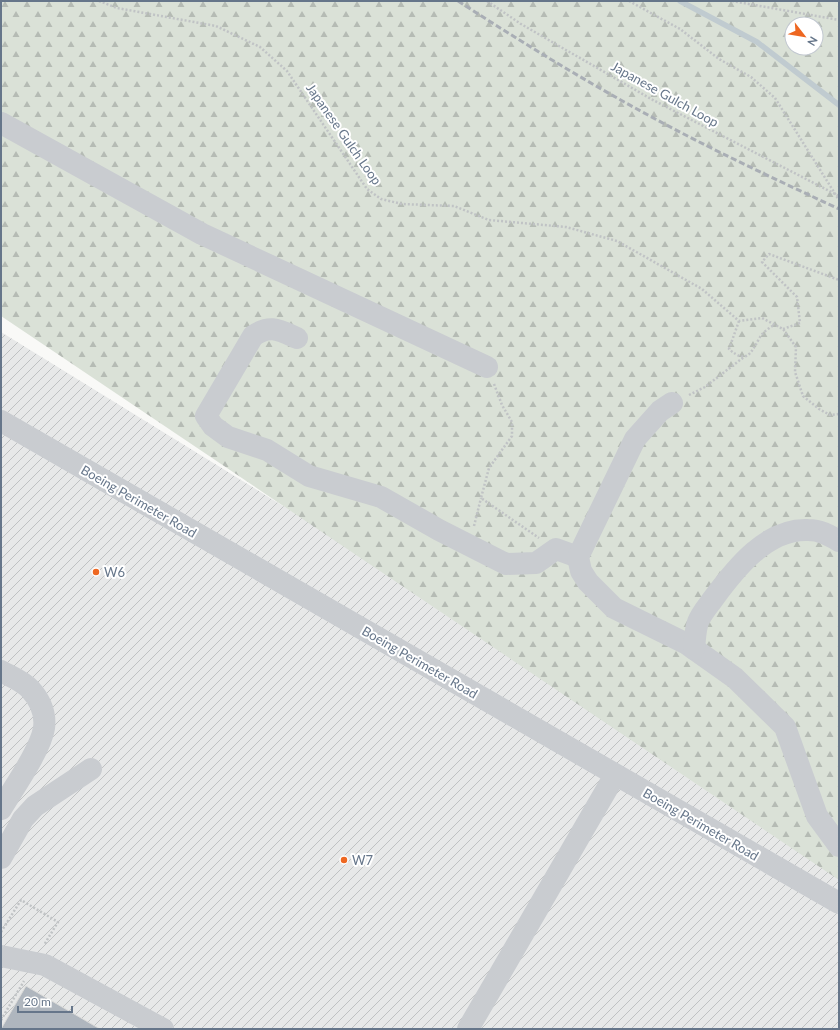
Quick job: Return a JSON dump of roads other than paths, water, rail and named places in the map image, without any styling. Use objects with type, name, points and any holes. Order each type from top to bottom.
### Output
[{"type":"lane","points":[[1,123],[202,234],[487,367]]},
{"type":"lane","points":[[297,338],[277,329],[263,329],[252,336],[206,416],[213,426],[228,437],[267,450],[308,476],[382,497],[506,564],[536,563],[556,549],[578,557]]},
{"type":"lane","points":[[672,403],[660,411],[635,439],[578,557],[581,571],[588,582],[614,608],[687,644],[735,678],[785,727],[817,816],[839,846]]},
{"type":"lane","name":"Boeing Perimeter Road","points":[[1,421],[839,903]]},
{"type":"lane","points":[[694,649],[698,622],[705,610],[723,585],[753,553],[768,542],[794,531],[821,531],[839,541]]},
{"type":"lane","points":[[1,671],[29,688],[40,701],[44,714],[44,729],[39,743],[1,809]]},
{"type":"lane","points":[[1,858],[23,819],[35,806],[91,769]]},
{"type":"lane","points":[[468,1029],[615,775]]},
{"type":"lane","points":[[1,956],[45,965],[163,1029]]},
{"type":"waterway","points":[[680,1],[757,42],[839,105]]},
{"type":"railway","points":[[458,1],[552,60],[671,128],[839,209]]},
{"type":"place","name":"W6","points":[[96,572]]},
{"type":"place","name":"W7","points":[[344,860]]}]
